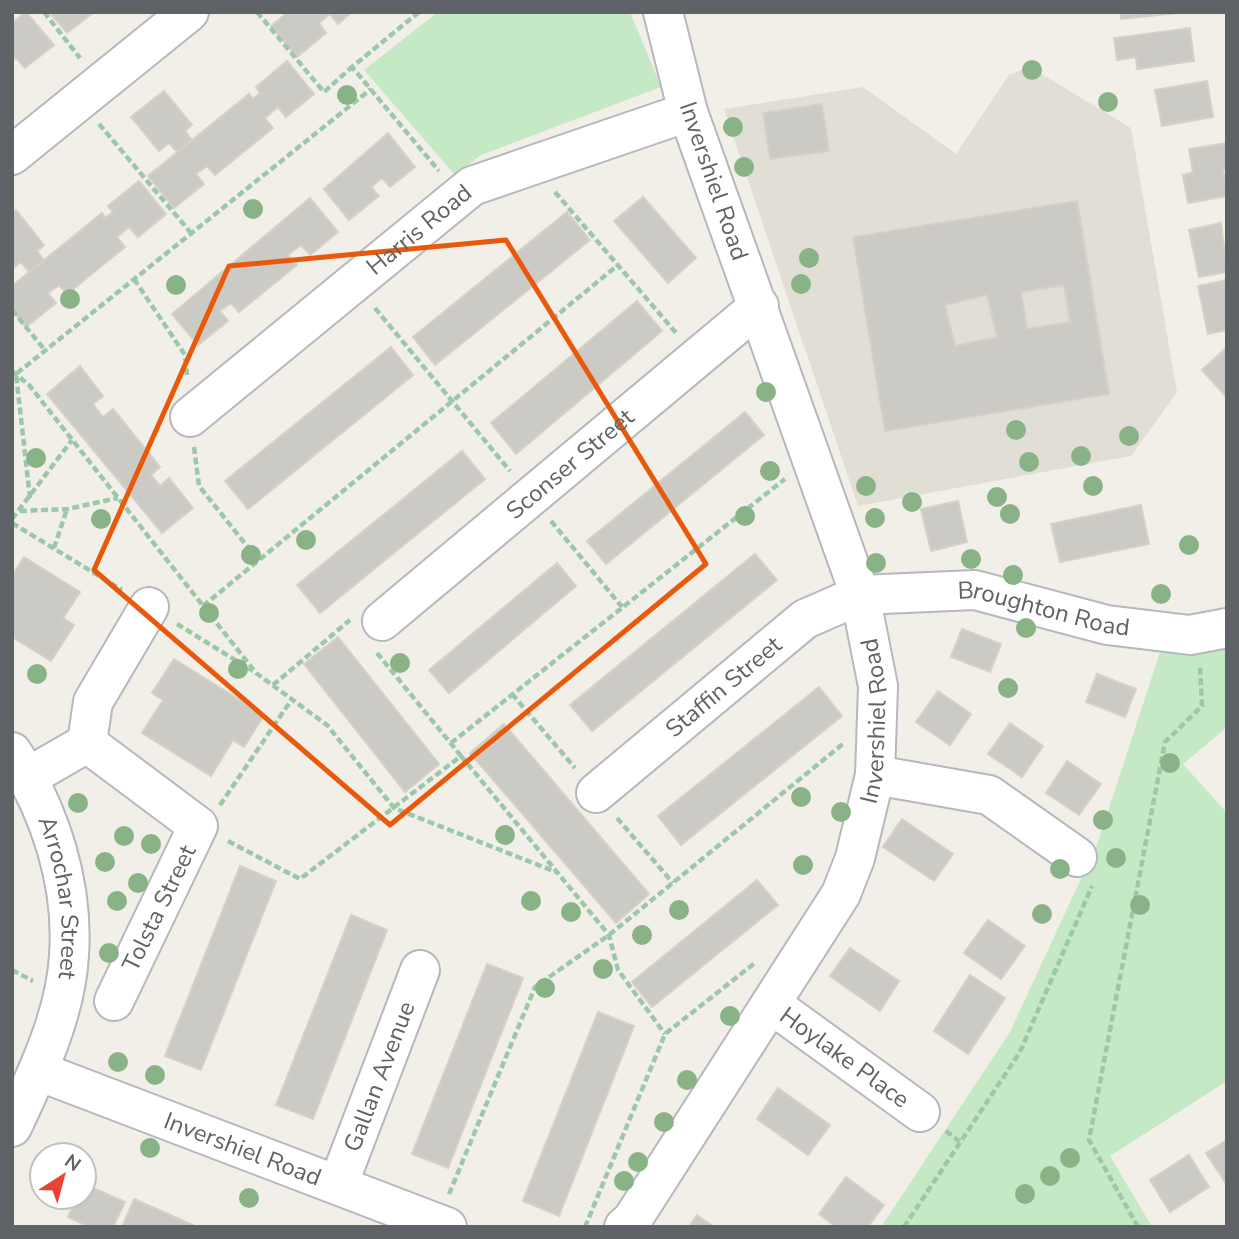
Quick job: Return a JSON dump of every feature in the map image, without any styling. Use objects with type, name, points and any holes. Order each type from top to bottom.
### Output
[{"type":"street","points":[[12,155],[189,12]]},
{"type":"street","name":"Invershiel Road","points":[[624,1227],[632,1220],[841,894],[855,858],[875,775],[878,687],[860,595],[688,112],[663,12]]},
{"type":"street","name":"Harris Road","points":[[190,418],[472,186],[688,112]]},
{"type":"street","name":"Sconser Street","points":[[366,630],[759,306]]},
{"type":"street","name":"Broughton Road","points":[[860,595],[975,590],[1107,625],[1212,630]]},
{"type":"street","name":"Staffin Street","points":[[596,793],[805,619],[860,595]]},
{"type":"street","points":[[20,765],[87,743],[93,702],[149,607]]},
{"type":"street","name":"Tolsta Street","points":[[87,743],[198,826],[114,1001]]},
{"type":"street","name":"Arrochar Street","points":[[12,1127],[38,1070],[62,996],[69,955],[64,871],[20,765]]},
{"type":"street","points":[[875,775],[989,795],[1077,857]]},
{"type":"street","name":"Gallan Avenue","points":[[338,1185],[420,970]]},
{"type":"street","name":"Hoylake Place","points":[[771,1004],[920,1112]]},
{"type":"street","name":"Invershiel Road","points":[[38,1070],[440,1225]]},
{"type":"path","points":[[44,12],[90,92],[191,233]]},
{"type":"path","points":[[257,12],[324,92],[419,12]]},
{"type":"path","points":[[352,67],[460,196]]},
{"type":"path","points":[[14,372],[371,89]]},
{"type":"path","points":[[531,165],[697,358]]},
{"type":"path","points":[[203,606],[618,265]]},
{"type":"path","points":[[354,283],[622,607]]},
{"type":"path","points":[[12,310],[44,349]]},
{"type":"path","points":[[14,372],[29,385],[256,673],[327,725],[394,808],[557,872]]},
{"type":"path","points":[[14,372],[30,498]]},
{"type":"path","points":[[12,519],[72,440]]},
{"type":"path","points":[[451,743],[812,458]]},
{"type":"path","points":[[20,511],[68,509],[118,498]]},
{"type":"path","points":[[54,548],[68,509]]},
{"type":"path","points":[[273,685],[366,630],[461,756],[609,935],[618,970],[665,1034]]},
{"type":"path","points":[[1138,1227],[1089,1140],[1165,742],[1202,706],[1212,630]]},
{"type":"path","points":[[292,699],[227,800],[198,826],[300,879],[461,756]]},
{"type":"path","points":[[440,1225],[535,987],[609,935],[877,715]]},
{"type":"path","points":[[904,1227],[1020,1052],[1097,874],[1077,857]]},
{"type":"path","points":[[585,1227],[665,1034],[758,960]]},
{"type":"highlighted area","points":[[506,240],[706,564],[390,825],[94,570],[229,266]]},
{"type":"shaded area","points":[[1030,67],[1131,128],[1177,392],[1131,456],[858,506],[724,109],[863,87],[956,154],[1009,75]]},
{"type":"green space","points":[[438,12],[630,12],[661,87],[481,155],[455,175],[364,70]]},
{"type":"green space","points":[[1227,636],[1227,727],[1183,764],[1227,813],[1227,1081],[1110,1156],[1152,1227],[881,1227],[1010,1032],[1098,842],[1162,646]]},
{"type":"building","points":[[26,12],[54,45],[25,68],[16,58],[12,61],[12,23]]},
{"type":"building","points":[[49,12],[94,12],[67,33]]},
{"type":"building","points":[[288,12],[352,12],[338,24],[330,14],[319,23],[326,33],[297,57],[271,26]]},
{"type":"building","points":[[1121,12],[1188,12],[1121,19]]},
{"type":"building","points":[[1190,28],[1194,61],[1137,69],[1136,57],[1117,60],[1114,38]]},
{"type":"building","points":[[287,61],[314,94],[286,117],[278,107],[265,118],[273,128],[215,175],[207,166],[196,174],[204,184],[174,208],[148,176],[249,94],[253,99],[260,93],[256,87]]},
{"type":"building","points":[[1207,81],[1213,117],[1162,126],[1155,90]]},
{"type":"building","points":[[164,91],[192,125],[185,131],[192,140],[177,152],[169,143],[159,151],[131,117]]},
{"type":"building","points":[[822,104],[829,151],[770,159],[763,113]]},
{"type":"building","points":[[388,133],[415,167],[390,187],[382,178],[371,187],[379,196],[349,220],[324,189]]},
{"type":"building","points":[[1227,143],[1227,169],[1223,170],[1227,196],[1188,203],[1183,175],[1193,172],[1189,149]]},
{"type":"building","points":[[139,181],[166,214],[138,237],[129,227],[117,237],[125,247],[67,294],[59,285],[48,293],[56,303],[26,327],[12,310],[12,286],[102,213],[105,218],[113,212],[108,206]]},
{"type":"building","points":[[643,197],[696,258],[668,283],[614,221]]},
{"type":"building","points":[[310,198],[338,232],[310,255],[301,245],[288,255],[297,265],[239,312],[231,303],[220,311],[228,321],[198,345],[172,314]]},
{"type":"building","points":[[1077,201],[1109,394],[885,431],[853,237]],"holes":[[[1064,285],[1070,322],[1027,329],[1021,292]],[[987,295],[997,337],[955,346],[945,305]]]},
{"type":"building","points":[[16,210],[44,245],[37,251],[44,260],[29,272],[21,262],[12,269],[12,213]]},
{"type":"building","points":[[567,212],[590,240],[435,365],[413,337]]},
{"type":"building","points":[[1221,223],[1227,272],[1199,277],[1189,230]]},
{"type":"building","points":[[1227,280],[1227,330],[1208,334],[1198,286]]},
{"type":"building","points":[[637,301],[662,331],[516,454],[491,423]]},
{"type":"building","points":[[391,347],[413,375],[248,509],[225,481]]},
{"type":"building","points":[[1227,347],[1227,398],[1202,370]]},
{"type":"building","points":[[80,366],[103,396],[93,404],[103,417],[113,409],[160,467],[151,475],[160,486],[169,478],[193,508],[162,533],[47,394]]},
{"type":"building","points":[[745,412],[764,435],[606,564],[587,541]]},
{"type":"building","points":[[462,451],[485,479],[320,613],[297,585]]},
{"type":"building","points":[[958,501],[967,542],[931,551],[921,509]]},
{"type":"building","points":[[1141,505],[1149,544],[1060,562],[1051,524]]},
{"type":"building","points":[[755,554],[777,580],[592,731],[570,705]]},
{"type":"building","points":[[24,557],[80,592],[63,618],[74,625],[51,661],[12,637],[12,576]]},
{"type":"building","points":[[557,563],[576,586],[449,693],[429,670]]},
{"type":"building","points":[[962,629],[1001,644],[990,672],[951,657]]},
{"type":"building","points":[[338,637],[439,764],[405,792],[304,664]]},
{"type":"building","points":[[174,659],[264,715],[244,747],[233,740],[211,776],[142,733],[163,700],[152,693]]},
{"type":"building","points":[[1097,674],[1136,689],[1125,717],[1086,702]]},
{"type":"building","points":[[819,687],[842,716],[681,845],[658,816]]},
{"type":"building","points":[[938,691],[971,714],[950,745],[916,722]]},
{"type":"building","points":[[1010,723],[1043,746],[1022,777],[988,754]]},
{"type":"building","points":[[504,724],[649,894],[616,923],[470,753]]},
{"type":"building","points":[[1067,761],[1101,784],[1079,815],[1046,793]]},
{"type":"building","points":[[902,819],[953,854],[934,881],[883,847]]},
{"type":"building","points":[[240,866],[276,881],[201,1070],[165,1056]]},
{"type":"building","points":[[757,880],[778,905],[652,1007],[632,982]]},
{"type":"building","points":[[351,915],[387,930],[313,1119],[276,1105]]},
{"type":"building","points":[[988,920],[1025,946],[1001,979],[964,953]]},
{"type":"building","points":[[850,948],[899,981],[880,1011],[830,976]]},
{"type":"building","points":[[487,964],[523,978],[448,1168],[412,1154]]},
{"type":"building","points":[[970,975],[1005,998],[968,1054],[934,1031]]},
{"type":"building","points":[[598,1012],[634,1026],[559,1216],[523,1201]]},
{"type":"building","points":[[778,1088],[830,1125],[808,1155],[757,1119]]},
{"type":"building","points":[[1227,1140],[1227,1185],[1206,1153]]},
{"type":"building","points":[[1189,1155],[1209,1187],[1170,1212],[1150,1180]]},
{"type":"building","points":[[846,1177],[884,1205],[868,1227],[836,1227],[819,1214]]},
{"type":"building","points":[[98,1190],[125,1202],[113,1227],[89,1227],[68,1217],[71,1211],[98,1211]]},
{"type":"building","points":[[134,1199],[193,1225],[122,1227]]},
{"type":"building","points":[[697,1215],[714,1227],[689,1227]]}]
